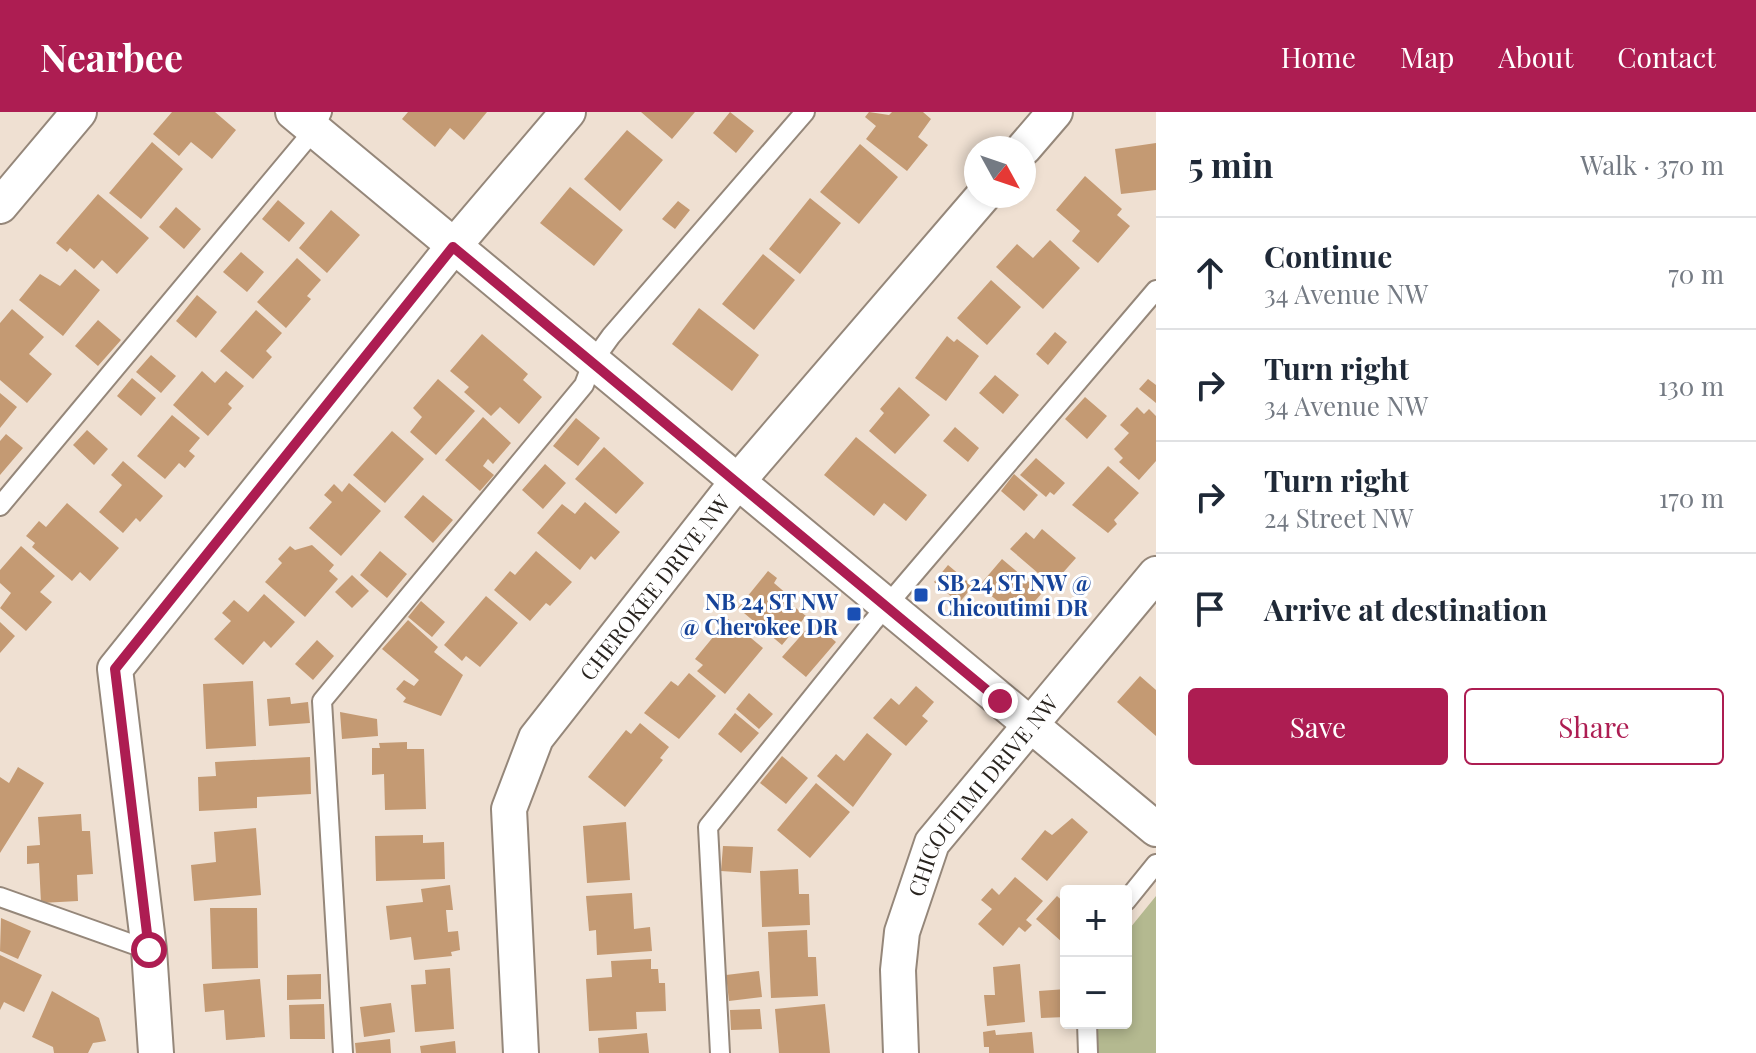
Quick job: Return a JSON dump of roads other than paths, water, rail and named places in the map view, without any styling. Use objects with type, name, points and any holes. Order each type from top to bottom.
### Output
[{"type":"street","points":[[0,206],[79,112]]},
{"type":"street","points":[[156,1053],[149,950],[115,669],[453,247],[568,112]]},
{"type":"street","points":[[1034,136],[1055,112]]},
{"type":"street","points":[[310,118],[453,247],[1156,829]]},
{"type":"street","name":"CHEROKEE DRIVE NW","points":[[521,1053],[509,809],[536,738],[737,482],[973,208]]},
{"type":"street","name":"CHICOUTIMI DRIVE NW","points":[[901,1053],[898,970],[902,932],[932,843],[1156,574]]},
{"type":"lane","points":[[343,1053],[322,701],[584,385],[593,361],[805,112]]},
{"type":"lane","points":[[0,506],[310,118]]},
{"type":"lane","points":[[720,1053],[708,827],[887,606],[1156,290]]},
{"type":"lane","points":[[1132,894],[1156,864]]},
{"type":"lane","points":[[0,897],[149,950]]},
{"type":"lane","points":[[1087,1029],[1088,1053]]},
{"type":"place","name":"SB 24 ST NW @ Chicoutimi DR","points":[[921,595]]},
{"type":"place","name":"NB 24 ST NW @ Cherokee DR","points":[[854,614]]}]
